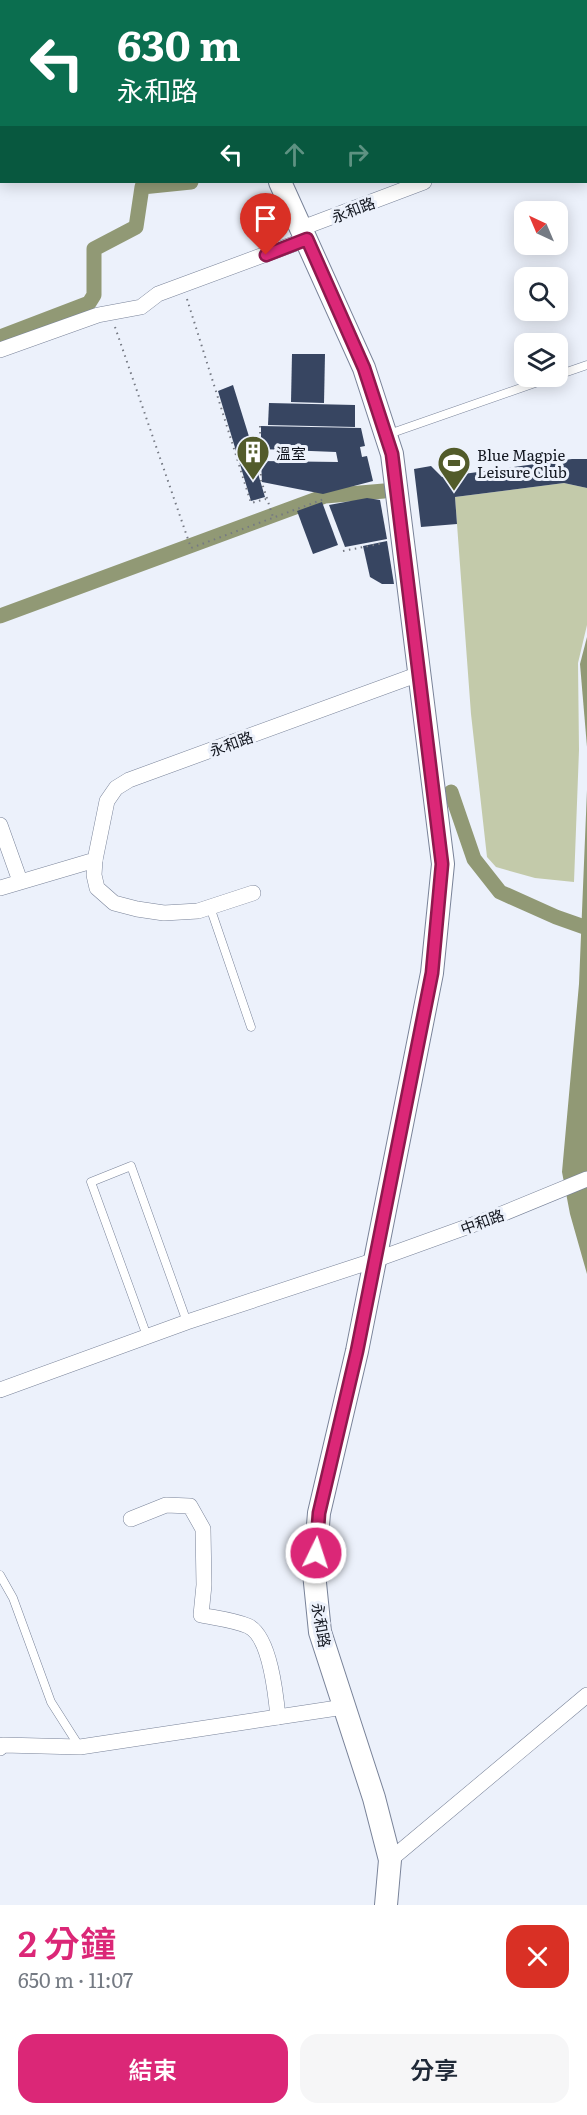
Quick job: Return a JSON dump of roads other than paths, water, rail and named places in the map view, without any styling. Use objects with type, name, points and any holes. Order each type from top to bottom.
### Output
[{"type":"main road","name":"永和路","points":[[280,183],[364,368],[392,454],[442,864],[432,973],[357,1351],[319,1513],[314,1573],[320,1632],[374,1798],[390,1860],[386,1905]]},
{"type":"street","name":"永和路","points":[[0,350],[98,315],[141,307],[158,294],[305,234],[402,185]]},
{"type":"street","name":"永和路","points":[[253,893],[198,911],[164,913],[114,903],[97,888],[94,875],[107,801],[116,788],[129,780],[419,674]]},
{"type":"street","points":[[0,825],[20,881]]},
{"type":"street","points":[[0,888],[95,860]]},
{"type":"street","name":"中和路","points":[[375,1260],[497,1216],[587,1179]]},
{"type":"street","points":[[0,1390],[187,1322],[375,1260]]},
{"type":"street","points":[[131,1519],[166,1505],[190,1506],[203,1529],[204,1585],[201,1615],[249,1626],[260,1639],[273,1675],[278,1718]]},
{"type":"street","points":[[390,1860],[587,1695]]},
{"type":"street","points":[[0,1748],[3,1745],[80,1747],[344,1707]]},
{"type":"lane","points":[[568,372],[587,365]]},
{"type":"lane","points":[[386,436],[525,387]]},
{"type":"lane","points":[[210,907],[251,1026]]},
{"type":"lane","points":[[147,1336],[91,1182],[130,1166],[187,1322]]},
{"type":"lane","points":[[0,1575],[13,1598],[51,1702],[80,1747]]},
{"type":"waterway","points":[[0,337],[89,303],[94,295],[94,249],[136,227],[142,187],[181,183]]},
{"type":"waterway","points":[[0,616],[325,496],[384,491]]},
{"type":"waterway","points":[[451,792],[474,859],[500,892],[587,928]]},
{"type":"place","name":"溫室","points":[[253,481]]},
{"type":"place","name":"Blue Magpie Leisure Club","points":[[454,492]]}]
